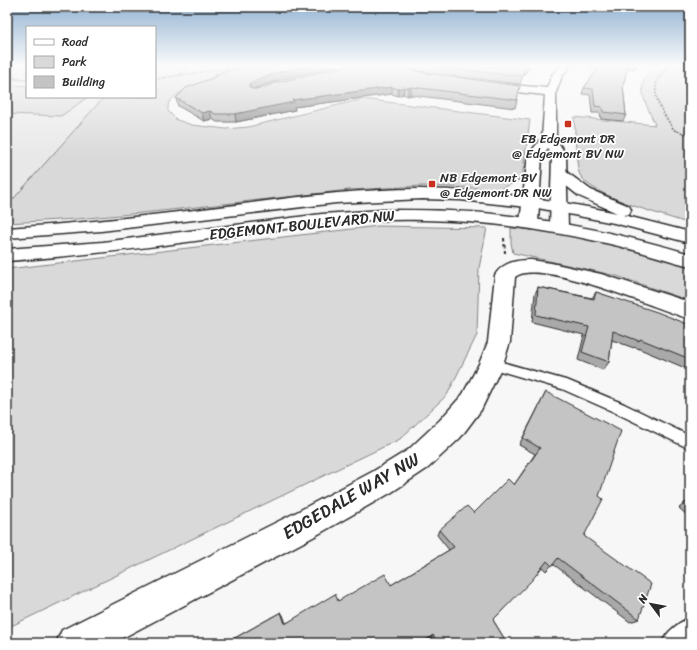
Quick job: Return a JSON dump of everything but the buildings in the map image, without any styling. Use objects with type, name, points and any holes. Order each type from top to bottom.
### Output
[{"type":"main road","points":[[551,96],[549,139],[559,155],[559,227]]},
{"type":"main road","points":[[529,222],[535,155],[549,139]]},
{"type":"main road","points":[[560,174],[585,192],[670,232]]},
{"type":"main road","name":"EDGEMONT BOULEVARD NW","points":[[7,233],[84,228],[244,209],[384,195],[467,195],[586,212],[690,238]]},
{"type":"main road","name":"EDGEMONT BOULEVARD NW","points":[[7,255],[87,249],[330,219],[382,215],[445,215],[529,222],[559,227],[641,245],[690,260]]},
{"type":"main road","points":[[513,269],[524,266],[547,268],[608,282],[690,311]]},
{"type":"main road","name":"EDGEDALE WAY NW","points":[[75,643],[304,525],[382,482],[418,459],[450,429],[472,402],[491,364],[499,342],[505,275],[513,269]]},
{"type":"lane","points":[[491,364],[565,385],[619,408],[690,443]]},
{"type":"lane","points":[[671,643],[690,627]]},
{"type":"path","points":[[656,96],[663,112],[674,130],[690,136]]},
{"type":"path","points":[[504,235],[505,254],[513,269]]},
{"type":"shaded area","points":[[7,96],[26,96],[26,98],[103,98],[7,206]]},
{"type":"green space","points":[[7,96],[26,96],[26,98],[87,98],[61,116],[7,114]]},
{"type":"green space","points":[[156,96],[175,96],[171,100],[168,111],[177,120],[192,125],[226,129],[248,127],[363,99],[530,120],[522,178],[500,189],[423,186],[349,190],[152,212],[77,219],[7,223],[7,206],[103,98],[156,98]]},
{"type":"green space","points":[[644,96],[690,96],[690,224],[613,198],[598,191],[587,183],[580,175],[574,117],[655,125]]},
{"type":"green space","points":[[378,226],[487,228],[479,268],[477,335],[447,395],[400,439],[7,628],[7,269]]},
{"type":"green space","points":[[511,228],[534,230],[602,243],[690,267],[690,301],[617,276],[513,253]]},
{"type":"place","name":"EB Edgemont DR @ Edgemont BV NW","points":[[568,124]]},
{"type":"place","name":"NB Edgemont BV @ Edgemont DR NW","points":[[432,184]]}]
